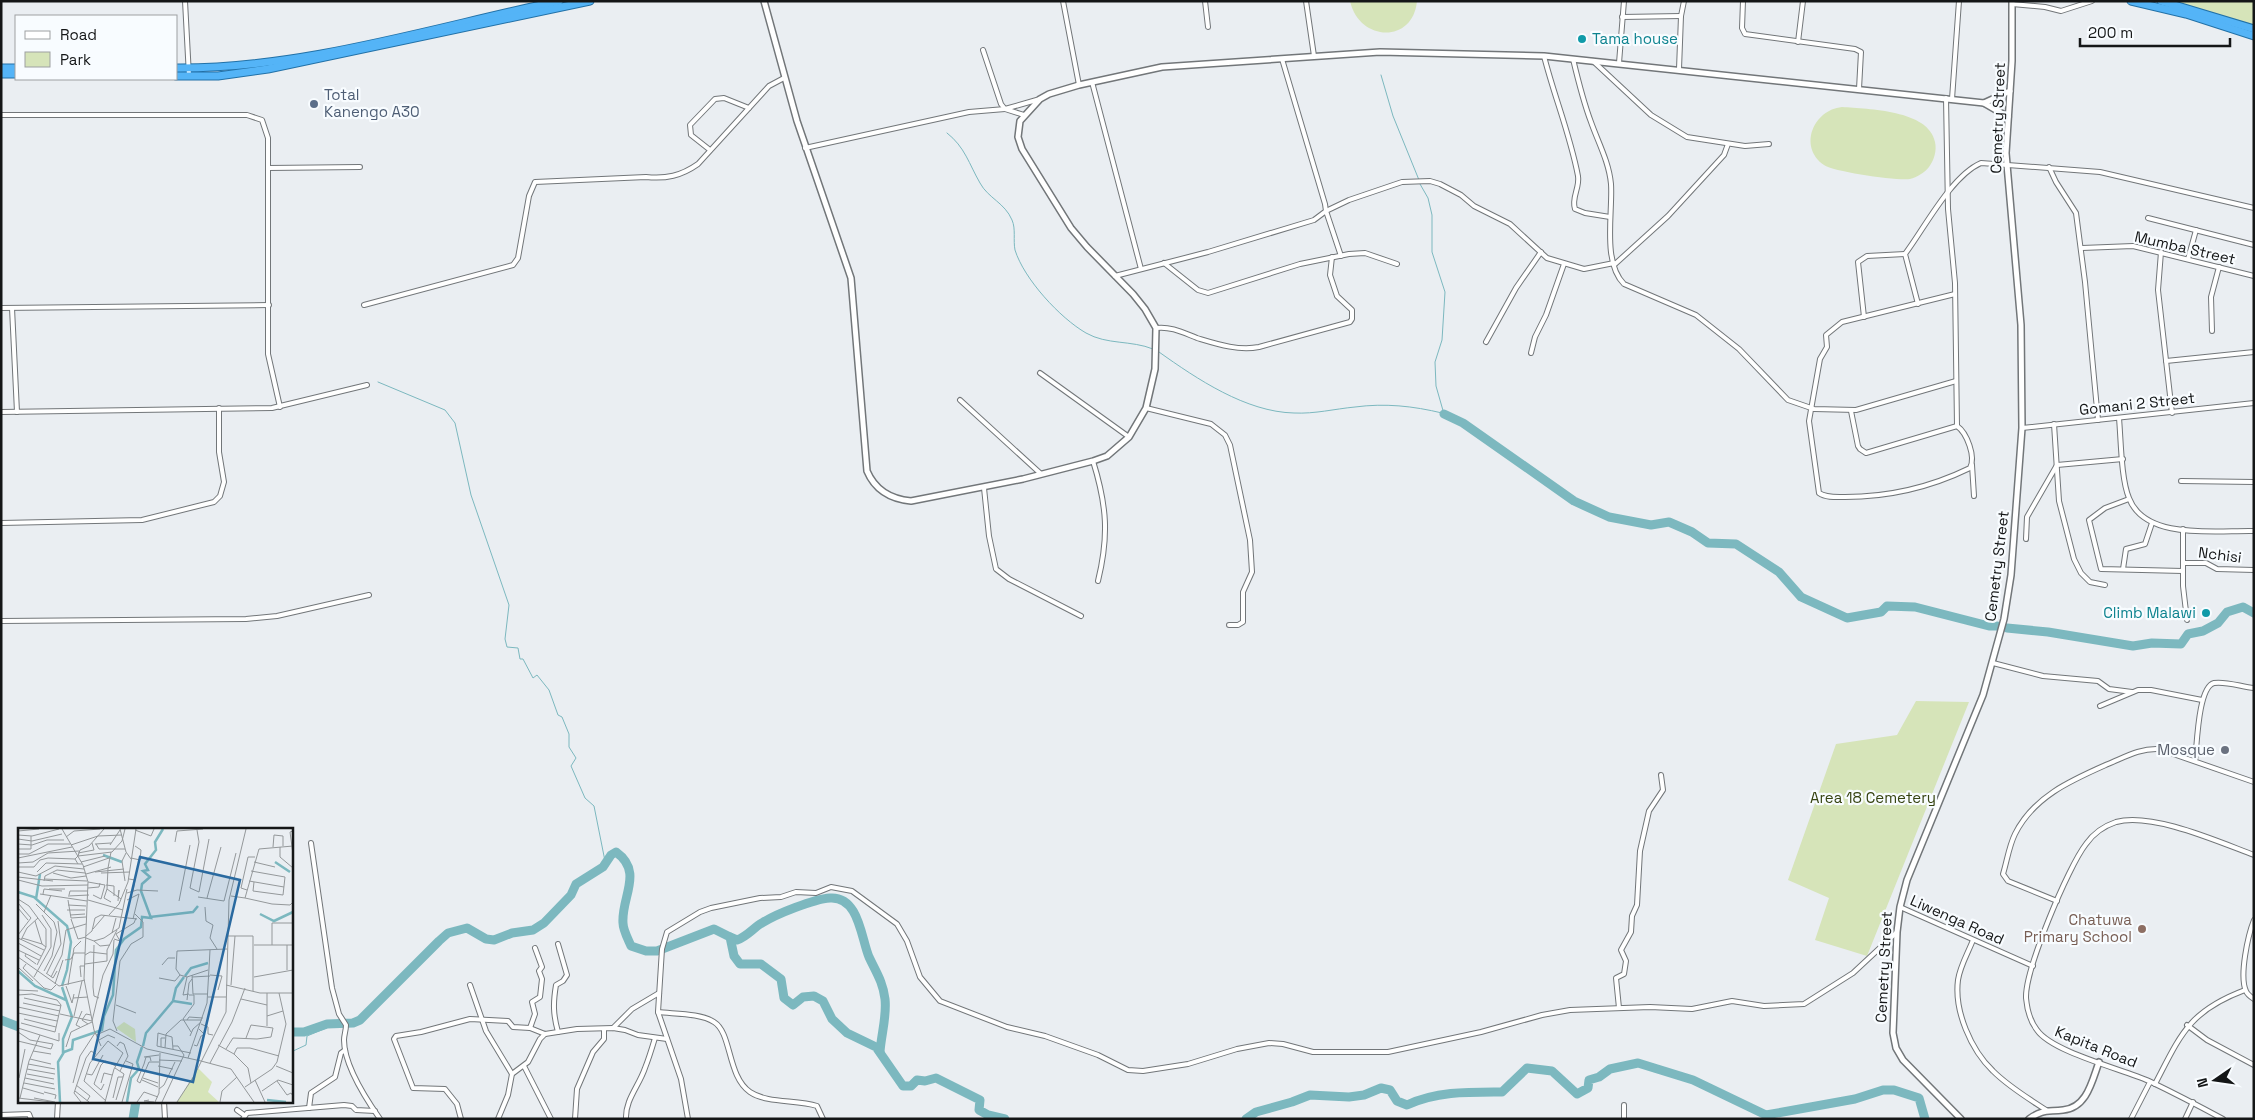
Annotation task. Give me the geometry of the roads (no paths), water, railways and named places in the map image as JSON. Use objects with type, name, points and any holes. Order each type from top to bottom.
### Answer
[{"type":"highway","points":[[178,75],[189,72],[302,56],[559,1]]},
{"type":"highway","points":[[178,69],[218,76],[285,66],[590,1]]},
{"type":"highway","points":[[2131,1],[2186,14],[2254,36]]},
{"type":"highway","points":[[2162,1],[2254,29]]},
{"type":"highway","points":[[1,68],[15,68]]},
{"type":"highway","points":[[1,74],[15,74]]},
{"type":"street","points":[[185,1],[189,72]]},
{"type":"street","points":[[764,1],[805,148],[851,278],[857,334],[865,461],[870,480],[889,496],[911,501],[984,488],[1093,461],[1106,456],[1129,436],[1146,408],[1155,369],[1156,328],[1146,309],[1075,233],[1027,160],[1018,137],[1019,127],[1024,115],[1040,99]]},
{"type":"street","points":[[1063,1],[1079,85]]},
{"type":"street","points":[[1205,1],[1208,27]]},
{"type":"street","points":[[1306,1],[1314,56]]},
{"type":"street","points":[[1619,63],[1624,1]]},
{"type":"street","points":[[1678,69],[1680,16],[1684,1]]},
{"type":"street","points":[[1743,1],[1742,28],[1746,34],[1854,49],[1862,52],[1859,89]]},
{"type":"street","points":[[1798,42],[1803,1]]},
{"type":"street","points":[[1959,1],[1949,99],[1949,193],[1955,294],[1957,426],[1965,435],[1972,458],[1974,496]]},
{"type":"street","points":[[2012,3],[2061,11],[2092,1]]},
{"type":"street","name":"Cemetry Street","points":[[1961,1119],[1903,1060],[1896,1048],[1893,1033],[1897,932],[1900,907],[1907,880],[1972,726],[1993,663],[2004,620],[2011,575],[2022,428],[2021,325],[2007,166],[2012,3]]},
{"type":"street","points":[[1622,17],[1680,16]]},
{"type":"street","points":[[983,50],[998,98],[1005,109],[1024,115]]},
{"type":"street","points":[[805,148],[969,112],[1005,109],[1079,85],[1162,67],[1380,52],[1544,56],[1592,60],[1984,103],[2008,117]]},
{"type":"street","points":[[1544,56],[1574,154],[1579,180],[1579,189],[1574,199],[1575,209],[1585,213],[1610,217]]},
{"type":"street","points":[[1282,59],[1341,256]]},
{"type":"street","points":[[1573,59],[1580,90],[1610,179],[1610,217],[1614,264],[1618,278],[1624,284],[1696,314],[1739,349],[1788,400],[1817,410],[1851,411],[1956,381]]},
{"type":"street","points":[[1592,60],[1651,115],[1687,137],[1728,144],[1760,146],[1770,144]]},
{"type":"street","points":[[364,305],[513,265],[518,258],[529,196],[535,182],[670,177],[689,170],[769,86],[784,78]]},
{"type":"street","points":[[1092,82],[1141,269]]},
{"type":"street","points":[[1984,103],[2010,91]]},
{"type":"street","points":[[710,150],[691,135],[690,125],[715,99],[724,98],[749,108]]},
{"type":"street","points":[[1,115],[254,116],[262,120],[267,130],[268,168],[268,354],[280,407]]},
{"type":"street","points":[[1115,276],[1314,220],[1326,211],[1358,196],[1402,182],[1419,180],[1436,182],[1461,196],[1474,206],[1510,224],[1547,258],[1584,269],[1614,264],[1674,209],[1724,155],[1728,144]]},
{"type":"street","points":[[1864,317],[1858,262],[1867,256],[1905,254],[1915,242],[1932,212],[1977,165],[1988,163],[2007,166],[2049,167],[2119,176],[2254,208]]},
{"type":"street","points":[[268,168],[360,167]]},
{"type":"street","points":[[2049,167],[2056,182],[2076,213],[2082,248],[2098,420]]},
{"type":"street","points":[[2148,218],[2254,245]]},
{"type":"street","points":[[2188,259],[2196,230]]},
{"type":"street","name":"Mumba Street","points":[[2082,248],[2127,246],[2161,252],[2254,276]]},
{"type":"street","points":[[1486,342],[1516,288],[1541,252]]},
{"type":"street","points":[[2161,252],[2158,290],[2172,413]]},
{"type":"street","points":[[1164,263],[1198,290],[1208,293],[1300,264],[1332,257],[1365,253],[1397,264]]},
{"type":"street","points":[[1905,254],[1918,304]]},
{"type":"street","points":[[1156,328],[1168,328],[1217,344],[1244,349],[1258,347],[1350,322],[1352,319],[1350,305],[1337,296],[1332,278],[1330,268],[1332,257]]},
{"type":"street","points":[[1531,353],[1534,337],[1544,322],[1564,264]]},
{"type":"street","points":[[2212,331],[2211,297],[2219,267]]},
{"type":"street","points":[[1955,294],[1836,324],[1826,335],[1827,347],[1820,359],[1810,407],[1809,432],[1818,490],[1822,496],[1882,496],[1906,492],[1943,480],[1972,465]]},
{"type":"street","points":[[1,308],[269,305]]},
{"type":"street","points":[[12,308],[17,412]]},
{"type":"street","points":[[2166,361],[2254,352]]},
{"type":"street","points":[[1040,373],[1129,436]]},
{"type":"street","points":[[1,412],[280,407],[367,385]]},
{"type":"street","points":[[960,400],[1041,474]]},
{"type":"street","name":"Gomani 2 Street","points":[[2022,428],[2254,403]]},
{"type":"street","points":[[1,523],[142,520],[214,502],[220,496],[224,482],[220,452],[219,408]]},
{"type":"street","points":[[1146,408],[1211,424],[1220,429],[1227,439],[1241,496],[1252,559],[1250,578],[1242,598],[1244,622],[1238,625],[1229,624]]},
{"type":"street","points":[[1851,411],[1858,446],[1866,453],[1957,426]]},
{"type":"street","points":[[2119,418],[2129,499],[2140,515],[2162,527],[2254,531]]},
{"type":"street","points":[[2054,424],[2059,501],[2076,564],[2090,582],[2105,584]]},
{"type":"street","points":[[2057,465],[2123,459]]},
{"type":"street","points":[[1093,461],[1102,489],[1106,521],[1105,546],[1098,581]]},
{"type":"street","points":[[2026,540],[2027,518],[2057,465]]},
{"type":"street","points":[[2181,481],[2254,482]]},
{"type":"street","points":[[984,488],[989,536],[996,569],[1009,579],[1081,616]]},
{"type":"street","points":[[2129,499],[2105,508],[2089,520],[2101,569],[2183,571]]},
{"type":"street","points":[[2123,569],[2126,549],[2145,544],[2152,523]]},
{"type":"street","points":[[2183,529],[2183,571],[2187,620]]},
{"type":"street","name":"Nchisi","points":[[2183,563],[2206,563],[2217,569],[2254,570]]},
{"type":"street","points":[[1,621],[253,619],[277,616],[369,595]]},
{"type":"street","points":[[1993,663],[2042,676],[2098,681],[2109,689],[2132,692],[2151,690],[2202,700]]},
{"type":"street","points":[[2196,761],[2202,700],[2207,689],[2213,684],[2254,688]]},
{"type":"street","points":[[2100,706],[2132,692]]},
{"type":"street","points":[[2057,901],[2008,881],[2003,874],[2016,833],[2038,804],[2067,782],[2143,750],[2159,749],[2254,782]]},
{"type":"street","points":[[1619,1008],[1616,978],[1624,974],[1626,961],[1622,950],[1631,932],[1632,916],[1637,906],[1640,851],[1649,811],[1663,790],[1661,775]]},
{"type":"street","name":"Kapita Road","points":[[2223,1119],[2193,1102],[2150,1082],[2052,1043],[2037,1030],[2029,1014],[2026,997],[2033,966],[2057,901],[2086,843],[2101,830],[2121,821],[2148,821],[2254,855]]},
{"type":"street","points":[[311,843],[332,988],[339,1014],[346,1025],[344,1037],[345,1050],[351,1070],[380,1119]]},
{"type":"street","points":[[688,1119],[681,1079],[658,1012],[664,938],[667,932],[711,908],[760,898],[781,897],[796,892],[816,893],[836,888],[852,890],[897,924],[907,941],[920,977],[940,1001],[1007,1027],[1045,1036],[1098,1055],[1128,1070],[1152,1070],[1173,1067],[1269,1043],[1283,1044],[1313,1052],[1388,1052],[1570,1010],[1650,1007],[1692,1010],[1732,1001],[1764,1006],[1804,1004],[1854,973],[1897,932]]},
{"type":"street","name":"Liwenga Road","points":[[1900,907],[2033,966]]},
{"type":"street","points":[[2254,920],[2248,938],[2245,990],[2254,999]]},
{"type":"street","points":[[1973,940],[1958,980],[1959,1002],[1963,1020],[1977,1049],[1992,1070],[2010,1086],[2046,1110]]},
{"type":"street","points":[[558,944],[567,975],[563,981],[558,983],[553,1002],[552,1012],[558,1032]]},
{"type":"street","points":[[530,1028],[536,1014],[532,1002],[540,997],[542,979],[539,971],[542,966],[535,948]]},
{"type":"street","points":[[470,985],[486,1031],[512,1074],[508,1095],[498,1119]]},
{"type":"street","points":[[2154,1084],[2187,1025],[2213,1003],[2245,990]]},
{"type":"street","points":[[613,1028],[632,1009],[659,993]]},
{"type":"street","points":[[658,1012],[704,1018],[715,1022],[722,1030],[736,1075],[746,1088],[752,1093],[765,1097],[817,1106],[823,1119]]},
{"type":"street","points":[[461,1119],[457,1104],[445,1089],[412,1088],[394,1038],[470,1019],[483,1019],[503,1020],[516,1027],[530,1028],[545,1034],[577,1029],[613,1028],[667,1039]]},
{"type":"street","points":[[2187,1025],[2207,1040],[2254,1065]]},
{"type":"street","points":[[574,1119],[577,1089],[592,1052],[604,1038],[604,1028]]},
{"type":"street","points":[[512,1074],[524,1066],[545,1034]]},
{"type":"street","points":[[626,1119],[626,1103],[632,1097],[645,1070],[655,1038]]},
{"type":"street","points":[[309,1108],[311,1093],[335,1076],[341,1053],[345,1050]]},
{"type":"street","points":[[2029,1119],[2046,1110],[2068,1109],[2081,1102],[2099,1062]]},
{"type":"street","points":[[524,1066],[550,1119]]},
{"type":"street","points":[[2130,1119],[2150,1082]]},
{"type":"street","points":[[57,1119],[58,1102]]},
{"type":"street","points":[[164,1102],[165,1119]]},
{"type":"street","points":[[2185,1119],[2193,1102]]},
{"type":"street","points":[[237,1110],[243,1117],[344,1105],[352,1106],[356,1110],[375,1112]]},
{"type":"street","points":[[1624,1105],[1624,1119]]},
{"type":"street","points":[[1,1115],[29,1114],[36,1119]]},
{"type":"waterway","points":[[1381,75],[1393,116],[1419,180]]},
{"type":"waterway","points":[[947,133],[962,150],[983,188],[1009,214],[1013,223],[1015,250],[1020,261],[1026,273],[1054,308],[1076,326],[1094,337],[1136,344],[1153,349]]},
{"type":"waterway","points":[[1420,184],[1428,198],[1432,215],[1432,252],[1445,292],[1442,340],[1435,362],[1436,386],[1444,414]]},
{"type":"waterway","points":[[1159,352],[1189,373],[1223,392],[1258,407],[1276,411],[1309,413],[1388,405],[1442,413]]},
{"type":"waterway","points":[[378,382],[445,410],[455,423],[471,495],[509,605],[505,639],[507,647],[518,648],[520,659],[523,659],[533,678],[537,675],[549,690],[558,715],[562,717],[569,734],[569,747],[576,758],[571,766],[585,798],[594,806],[605,861]]},
{"type":"waterway","points":[[1444,414],[1463,423],[1574,501],[1609,517],[1651,525],[1669,522],[1692,532],[1708,543],[1736,544],[1779,572],[1801,597],[1847,618],[1881,612],[1887,606],[1915,607],[1989,626],[1997,626]]},
{"type":"waterway","points":[[2007,628],[2048,632],[2133,646],[2152,643],[2181,644],[2188,634],[2203,631],[2218,623],[2227,612],[2243,607],[2254,613]]},
{"type":"waterway","points":[[292,1032],[304,1032],[327,1024],[353,1023],[360,1020],[448,933],[467,928],[486,939],[494,940],[512,933],[533,930],[544,923],[571,895],[576,884],[603,867],[611,855],[616,852],[629,868],[630,876],[623,923],[631,946],[646,951],[657,951],[714,929],[730,937],[734,956],[740,964],[761,964],[781,979],[784,998],[793,1005],[803,997],[814,996],[823,1001],[832,1019],[847,1033],[876,1047],[903,1086],[911,1086],[917,1080],[925,1081],[936,1078],[980,1100],[979,1110],[988,1115],[1005,1119]]},
{"type":"waterway","points":[[730,937],[737,940],[768,919],[815,901],[830,898],[840,899],[847,904],[857,920],[869,957],[883,987],[885,1012],[880,1052]]},
{"type":"waterway","points":[[1,1020],[18,1027]]},
{"type":"waterway","points":[[292,1052],[306,1045],[307,1036],[336,1024]]},
{"type":"waterway","points":[[1246,1119],[1256,1112],[1310,1095],[1349,1097],[1364,1095],[1381,1088],[1390,1090],[1397,1101],[1407,1105],[1418,1100],[1442,1095],[1466,1092],[1502,1092],[1527,1068],[1552,1071],[1577,1094],[1588,1088],[1589,1080],[1599,1077],[1610,1069],[1638,1063],[1693,1080],[1766,1115],[1855,1099],[1883,1090],[1894,1090],[1919,1098],[1925,1119]]},
{"type":"waterway","points":[[133,1119],[136,1102]]},
{"type":"place","name":"Tama house","points":[[1582,39]]},
{"type":"place","name":"Total Kanengo A30","points":[[314,104]]},
{"type":"place","name":"Climb Malawi","points":[[2206,613]]},
{"type":"place","name":"Mosque","points":[[2225,750]]},
{"type":"place","name":"Chatuwa Primary School","points":[[2142,929]]},
{"type":"park label","name":"Area 18 Cemetery","points":[[1873,798]]}]
